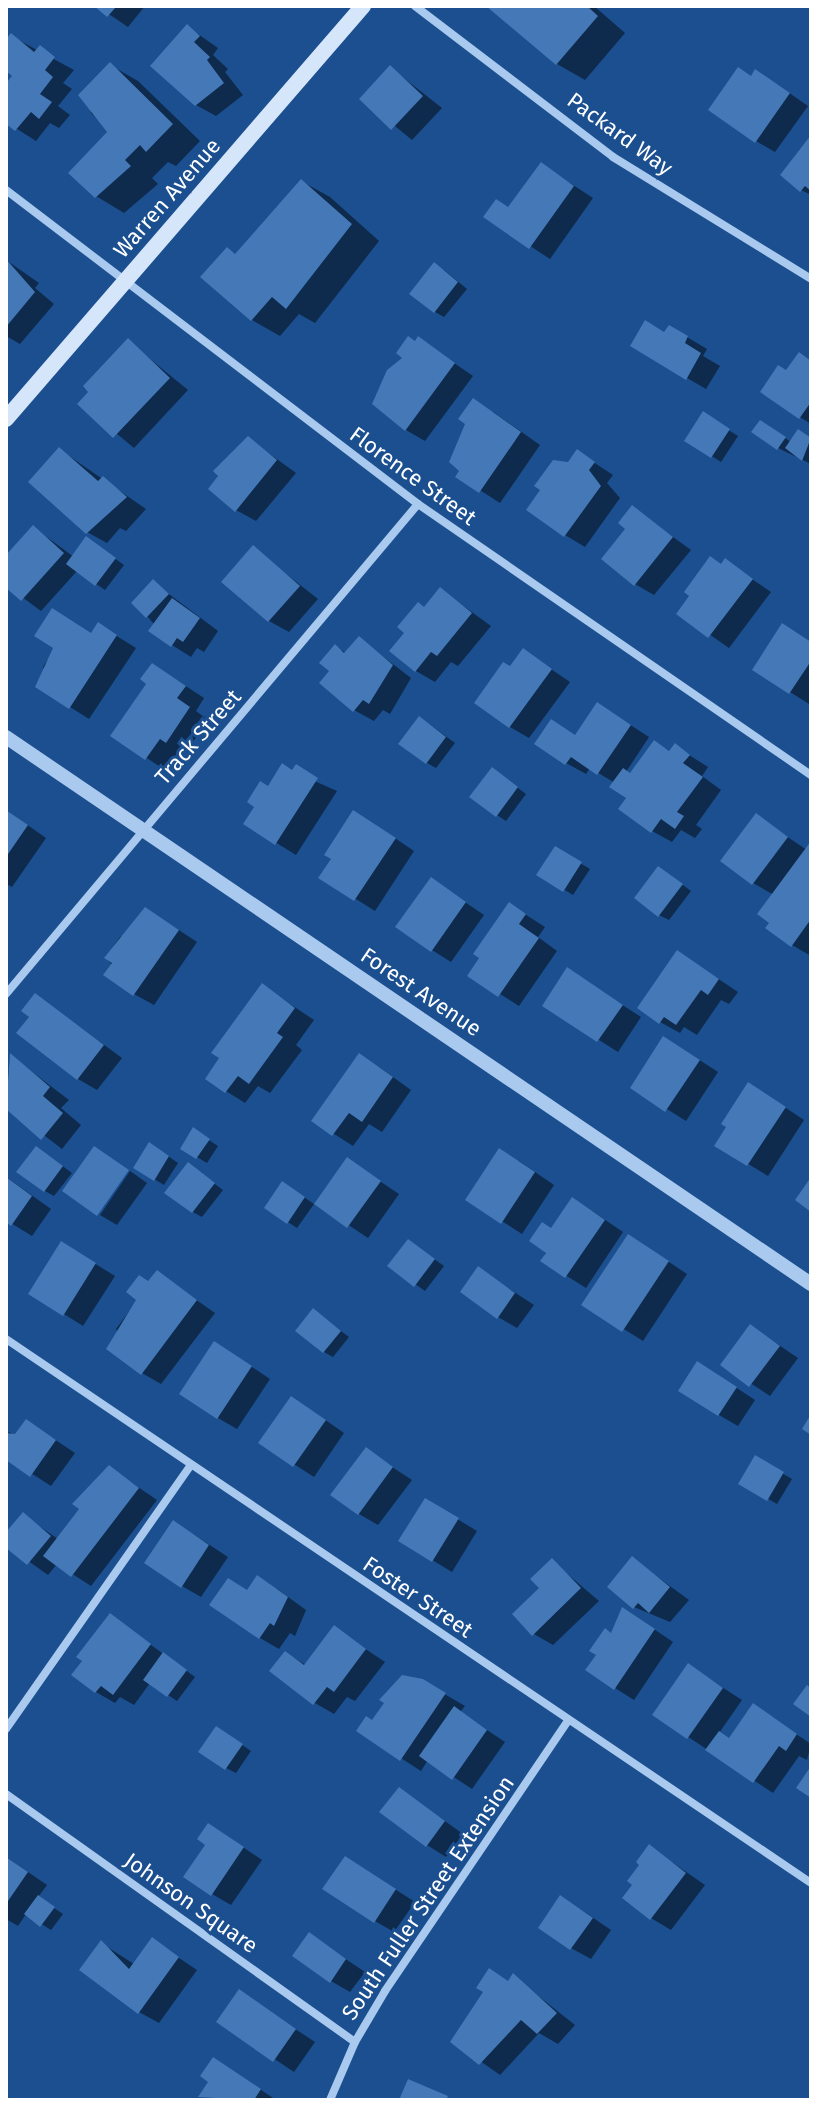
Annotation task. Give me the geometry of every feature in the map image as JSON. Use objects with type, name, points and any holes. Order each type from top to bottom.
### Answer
[{"type":"main road","name":"Warren Avenue","points":[[6,419],[363,6]]},
{"type":"street","name":"Packard Way","points":[[415,6],[613,157],[811,279]]},
{"type":"street","name":"Florence Street","points":[[6,190],[123,283],[418,504],[811,775]]},
{"type":"street","name":"Track Street","points":[[6,994],[418,504]]},
{"type":"street","name":"Forest Avenue","points":[[6,737],[811,1284]]},
{"type":"street","name":"Foster Street","points":[[6,1339],[811,1883]]},
{"type":"street","points":[[6,1729],[191,1465]]},
{"type":"street","name":"South Fuller Street Extension","points":[[330,2100],[355,2042],[568,1721]]},
{"type":"street","name":"Johnson Square","points":[[6,1794],[355,2042]]},
{"type":"building","points":[[94,6],[117,6],[107,17]]},
{"type":"building","points":[[486,6],[587,6],[598,16],[556,65]]},
{"type":"building","points":[[187,24],[200,36],[194,42],[210,57],[207,60],[224,83],[195,106],[150,66]]},
{"type":"building","points":[[11,33],[34,52],[40,45],[55,57],[45,70],[53,77],[40,94],[52,102],[39,119],[31,112],[15,131],[6,124],[6,83],[12,76],[6,71],[6,39]]},
{"type":"building","points":[[110,62],[173,124],[146,152],[140,145],[125,160],[131,166],[95,198],[68,173],[107,132],[78,95]]},
{"type":"building","points":[[390,65],[423,96],[391,130],[359,99]]},
{"type":"building","points":[[738,67],[751,76],[755,69],[790,93],[755,143],[708,110]]},
{"type":"building","points":[[811,135],[811,191],[805,186],[800,192],[780,175]]},
{"type":"building","points":[[541,162],[574,186],[529,249],[483,217],[496,199],[508,207]]},
{"type":"building","points":[[301,179],[352,224],[286,309],[272,297],[251,321],[200,277],[227,247],[235,254]]},
{"type":"building","points":[[6,259],[35,292],[6,327]]},
{"type":"building","points":[[434,262],[458,282],[434,313],[409,294]]},
{"type":"building","points":[[645,320],[664,332],[669,325],[688,336],[685,343],[701,353],[686,380],[630,346]]},
{"type":"building","points":[[408,336],[415,341],[418,336],[455,363],[405,431],[372,404],[387,370],[402,358],[396,353]]},
{"type":"building","points":[[128,338],[170,378],[113,438],[77,404],[88,392],[83,386]]},
{"type":"building","points":[[799,352],[811,361],[811,402],[799,419],[760,392],[778,365],[786,370]]},
{"type":"building","points":[[473,398],[521,432],[479,493],[455,477],[459,471],[449,462],[465,424],[458,419]]},
{"type":"building","points":[[703,411],[730,429],[711,458],[684,441]]},
{"type":"building","points":[[760,420],[786,437],[777,450],[751,432]]},
{"type":"building","points":[[798,429],[811,438],[802,461],[785,448]]},
{"type":"building","points":[[248,436],[277,460],[235,512],[208,489],[218,476],[213,471]]},
{"type":"building","points":[[59,447],[98,481],[103,476],[127,497],[86,534],[28,482]]},
{"type":"building","points":[[577,449],[595,462],[589,470],[601,486],[564,537],[526,510],[540,490],[534,486],[553,460],[568,462]]},
{"type":"building","points":[[632,505],[673,537],[634,586],[601,559],[625,529],[618,523]]},
{"type":"building","points":[[33,525],[64,553],[21,601],[6,588],[6,555]]},
{"type":"building","points":[[86,536],[116,558],[95,586],[66,564]]},
{"type":"building","points":[[253,545],[300,586],[268,622],[221,582]]},
{"type":"building","points":[[710,556],[721,564],[725,558],[753,579],[708,638],[676,614],[689,596],[684,592]]},
{"type":"building","points":[[153,579],[169,594],[146,618],[131,603]]},
{"type":"building","points":[[440,587],[472,613],[437,656],[431,652],[415,672],[389,651],[404,633],[397,627],[418,602],[424,607]]},
{"type":"building","points":[[172,598],[200,618],[183,642],[177,638],[171,647],[148,631]]},
{"type":"building","points":[[52,608],[91,633],[98,622],[117,635],[69,709],[35,687],[53,648],[34,636]]},
{"type":"building","points":[[782,623],[811,642],[811,661],[789,694],[752,670]]},
{"type":"building","points":[[359,636],[393,665],[369,704],[363,700],[353,712],[319,683],[329,671],[319,663],[335,644],[344,653]]},
{"type":"building","points":[[523,648],[552,669],[509,728],[474,703],[503,662],[510,666]]},
{"type":"building","points":[[152,663],[186,686],[177,698],[190,707],[166,743],[160,739],[145,760],[110,736],[146,684],[140,679]]},
{"type":"building","points":[[597,702],[631,725],[597,775],[571,757],[565,765],[534,744],[551,719],[575,735]]},
{"type":"building","points":[[419,716],[446,737],[426,764],[398,744]]},
{"type":"building","points":[[654,740],[669,751],[675,743],[690,755],[683,763],[703,777],[677,812],[684,816],[675,829],[661,819],[651,833],[618,809],[626,798],[609,787],[623,768],[630,773]]},
{"type":"building","points":[[282,763],[292,770],[296,764],[318,778],[275,845],[243,824],[254,807],[247,802],[260,781],[268,786]]},
{"type":"building","points":[[492,767],[518,787],[496,817],[469,797]]},
{"type":"building","points":[[6,810],[28,825],[6,857]]},
{"type":"building","points":[[353,810],[396,838],[354,901],[318,878],[331,859],[324,855]]},
{"type":"building","points":[[756,813],[788,837],[752,885],[720,861]]},
{"type":"building","points":[[811,841],[811,919],[791,947],[765,928],[769,923],[757,914]]},
{"type":"building","points":[[555,846],[582,862],[563,892],[536,875]]},
{"type":"building","points":[[658,866],[683,884],[658,917],[634,898]]},
{"type":"building","points":[[431,877],[466,902],[431,952],[395,927]]},
{"type":"building","points":[[509,902],[526,914],[519,924],[539,938],[498,997],[467,976],[479,958],[473,954]]},
{"type":"building","points":[[145,907],[179,930],[133,996],[103,975],[112,963],[104,958]]},
{"type":"building","points":[[677,950],[719,979],[708,995],[701,990],[676,1025],[664,1017],[659,1024],[637,1008]]},
{"type":"building","points":[[567,967],[623,1005],[597,1042],[542,1006]]},
{"type":"building","points":[[262,983],[295,1008],[277,1033],[283,1037],[249,1084],[238,1076],[225,1093],[205,1079],[219,1058],[211,1053]]},
{"type":"building","points":[[35,993],[104,1045],[77,1080],[16,1033],[29,1017],[21,1011]]},
{"type":"building","points":[[663,1036],[700,1060],[665,1112],[630,1088]]},
{"type":"building","points":[[10,1053],[50,1087],[43,1096],[63,1113],[41,1140],[6,1109]]},
{"type":"building","points":[[359,1053],[393,1077],[362,1122],[349,1113],[332,1136],[311,1121]]},
{"type":"building","points":[[748,1082],[786,1107],[747,1166],[714,1146],[726,1127],[721,1124]]},
{"type":"building","points":[[193,1127],[210,1139],[196,1159],[180,1149]]},
{"type":"building","points":[[149,1142],[169,1156],[154,1181],[133,1168]]},
{"type":"building","points":[[36,1146],[63,1166],[44,1192],[16,1172]]},
{"type":"building","points":[[94,1146],[129,1170],[97,1216],[62,1191]]},
{"type":"building","points":[[499,1148],[535,1172],[501,1224],[465,1200]]},
{"type":"building","points":[[347,1157],[381,1181],[347,1228],[314,1204]]},
{"type":"building","points":[[188,1162],[215,1183],[192,1213],[164,1193]]},
{"type":"building","points":[[6,1177],[32,1196],[11,1226],[6,1222]]},
{"type":"building","points":[[811,1177],[811,1212],[795,1200]]},
{"type":"building","points":[[282,1181],[305,1197],[287,1224],[264,1208]]},
{"type":"building","points":[[572,1197],[605,1220],[565,1278],[540,1261],[546,1253],[529,1241],[542,1222],[551,1228]]},
{"type":"building","points":[[628,1234],[669,1261],[622,1332],[581,1305]]},
{"type":"building","points":[[408,1239],[435,1259],[414,1287],[387,1266]]},
{"type":"building","points":[[61,1241],[96,1263],[63,1316],[28,1294]]},
{"type":"building","points":[[478,1266],[515,1293],[497,1319],[460,1292]]},
{"type":"building","points":[[157,1270],[197,1300],[141,1375],[106,1349],[136,1300],[126,1292],[139,1275],[148,1281]]},
{"type":"building","points":[[313,1308],[341,1331],[323,1353],[295,1331]]},
{"type":"building","points":[[750,1324],[780,1346],[749,1387],[720,1365]]},
{"type":"building","points":[[214,1341],[252,1366],[217,1419],[179,1394]]},
{"type":"building","points":[[697,1361],[737,1387],[718,1416],[678,1391]]},
{"type":"building","points":[[291,1396],[326,1420],[293,1467],[258,1443]]},
{"type":"building","points":[[811,1414],[811,1435],[802,1429]]},
{"type":"building","points":[[26,1419],[56,1440],[30,1477],[6,1460],[6,1433],[15,1434]]},
{"type":"building","points":[[366,1447],[393,1467],[358,1515],[330,1495]]},
{"type":"building","points":[[755,1455],[784,1472],[767,1501],[738,1484]]},
{"type":"building","points":[[109,1465],[139,1488],[71,1577],[43,1556],[79,1509],[72,1504]]},
{"type":"building","points":[[425,1498],[459,1518],[432,1562],[398,1541]]},
{"type":"building","points":[[23,1512],[51,1536],[27,1565],[6,1548],[6,1532]]},
{"type":"building","points":[[173,1520],[209,1545],[181,1588],[144,1563]]},
{"type":"building","points":[[632,1556],[670,1587],[649,1613],[638,1603],[633,1609],[607,1587]]},
{"type":"building","points":[[552,1558],[581,1588],[532,1636],[512,1614],[539,1588],[530,1579]]},
{"type":"building","points":[[257,1575],[288,1597],[274,1626],[270,1623],[259,1639],[209,1605],[228,1578],[247,1590]]},
{"type":"building","points":[[622,1607],[655,1629],[614,1690],[585,1670],[596,1655],[589,1651],[605,1628],[611,1633]]},
{"type":"building","points":[[110,1613],[151,1644],[113,1695],[101,1686],[95,1693],[71,1675],[82,1661],[76,1657]]},
{"type":"building","points":[[334,1625],[366,1649],[334,1692],[327,1687],[313,1705],[269,1671],[285,1651],[304,1665]]},
{"type":"building","points":[[163,1652],[187,1670],[167,1697],[143,1680]]},
{"type":"building","points":[[688,1663],[723,1688],[687,1739],[652,1715]]},
{"type":"building","points":[[402,1675],[423,1679],[446,1693],[400,1761],[356,1731],[366,1716],[372,1720],[384,1703],[379,1700]]},
{"type":"building","points":[[807,1685],[811,1688],[811,1717],[793,1704]]},
{"type":"building","points":[[753,1703],[797,1734],[786,1751],[779,1746],[753,1783],[705,1750],[719,1731],[729,1738]]},
{"type":"building","points":[[454,1706],[487,1730],[452,1780],[419,1756]]},
{"type":"building","points":[[216,1726],[243,1744],[225,1770],[198,1752]]},
{"type":"building","points":[[811,1766],[811,1798],[796,1788]]},
{"type":"building","points":[[399,1787],[445,1821],[426,1847],[379,1812]]},
{"type":"building","points":[[208,1823],[244,1847],[211,1896],[183,1877],[205,1845],[197,1839]]},
{"type":"building","points":[[649,1844],[686,1873],[650,1920],[622,1898],[632,1885],[627,1881],[639,1865],[636,1862]]},
{"type":"building","points":[[345,1856],[396,1889],[374,1923],[322,1889]]},
{"type":"building","points":[[6,1857],[28,1872],[6,1904]]},
{"type":"building","points":[[38,1895],[55,1907],[40,1927],[24,1914]]},
{"type":"building","points":[[560,1895],[593,1918],[570,1950],[538,1928]]},
{"type":"building","points":[[309,1932],[346,1959],[330,1983],[292,1956]]},
{"type":"building","points":[[152,1937],[179,1957],[138,2014],[79,1970],[101,1940],[129,1969]]},
{"type":"building","points":[[489,1968],[508,1981],[513,1973],[557,2013],[537,2034],[521,2020],[479,2065],[450,2042],[483,1992],[476,1988]]},
{"type":"building","points":[[239,1989],[296,2029],[273,2062],[216,2022]]},
{"type":"building","points":[[213,2057],[261,2089],[254,2100],[198,2097],[208,2082],[200,2076]]},
{"type":"building","points":[[408,2079],[448,2096],[446,2100],[399,2100]]}]
